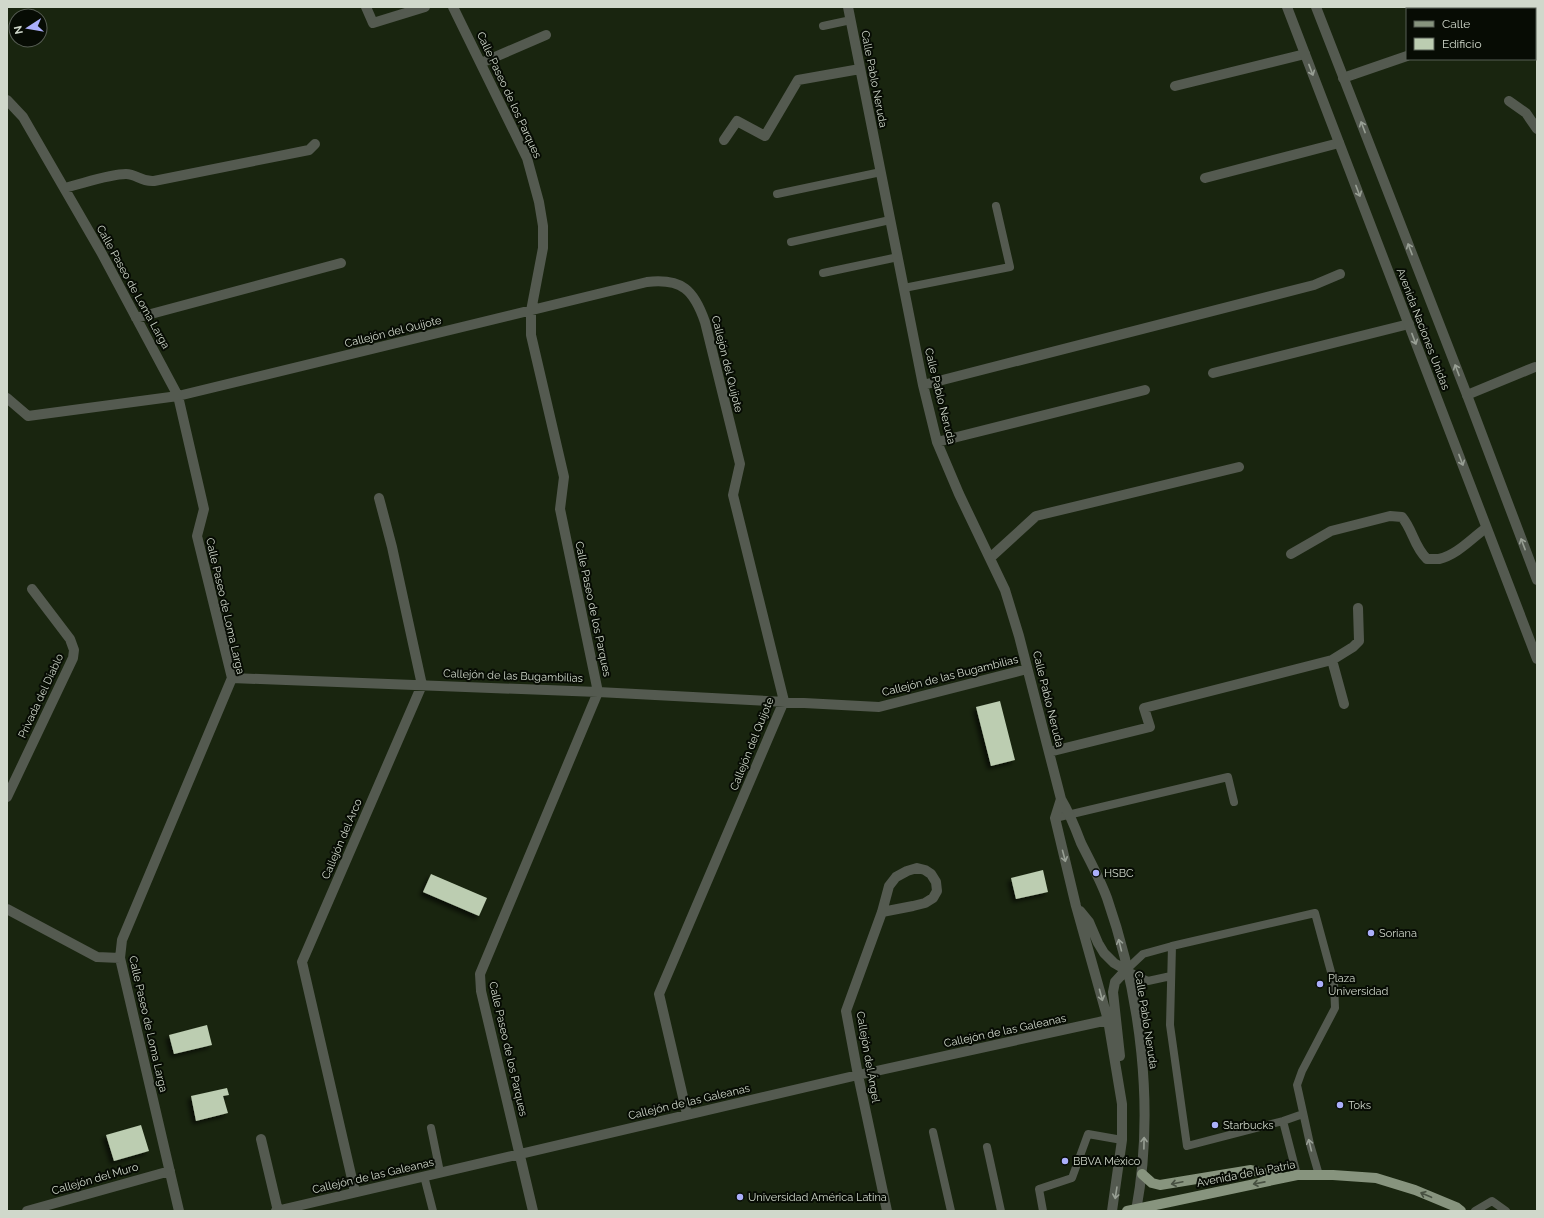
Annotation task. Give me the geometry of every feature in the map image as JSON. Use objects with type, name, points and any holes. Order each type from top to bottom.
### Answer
[{"type":"main road","points":[[1142,1174],[1160,1186],[1251,1170],[1284,1178]]},
{"type":"main road","name":"Avenida de la Patria","points":[[1133,1210],[1297,1175],[1318,1175],[1376,1178],[1415,1190],[1456,1207],[1462,1211]]},
{"type":"street","points":[[366,7],[373,23],[425,7]]},
{"type":"street","name":"Calle Paseo de los Parques","points":[[453,7],[527,158],[539,202],[543,226],[543,248],[530,311],[532,335],[564,477],[560,509],[598,692],[480,974],[481,991],[532,1211]]},
{"type":"street","name":"Calle Pablo Neruda","points":[[848,7],[923,385],[937,442],[959,494],[1005,590],[1019,636],[1061,799],[1071,815],[1081,842],[1106,897],[1116,927],[1134,1006],[1144,1084],[1145,1116],[1142,1174],[1133,1210]]},
{"type":"street","name":"Avenida Naciones Unidas","points":[[1287,7],[1537,658]]},
{"type":"street","name":"Avenida Naciones Unidas","points":[[1316,7],[1467,395],[1537,580]]},
{"type":"street","points":[[481,63],[546,35]]},
{"type":"street","points":[[1175,86],[1305,54]]},
{"type":"street","points":[[1344,78],[1406,56]]},
{"type":"street","points":[[724,140],[737,121],[765,136],[798,80],[860,69]]},
{"type":"street","name":"Calle Paseo de Loma Larga","points":[[7,100],[23,117],[101,252],[178,396],[204,509],[197,536],[232,678],[122,940],[120,958],[179,1211]]},
{"type":"street","points":[[1509,101],[1526,113],[1537,130]]},
{"type":"street","points":[[1205,178],[1339,143]]},
{"type":"street","points":[[64,188],[129,174],[145,182],[154,181],[309,150],[315,144]]},
{"type":"street","points":[[136,318],[341,263]]},
{"type":"street","points":[[923,385],[1314,286],[1340,274]]},
{"type":"street","name":"Callejón del Quijote","points":[[7,398],[28,416],[178,396],[647,282],[661,280],[675,283],[690,291],[699,304],[705,322],[740,464],[733,496],[784,701],[659,994],[687,1114]]},
{"type":"street","points":[[1213,373],[1409,324]]},
{"type":"street","points":[[1467,395],[1535,367]]},
{"type":"street","points":[[937,442],[1145,390]]},
{"type":"street","points":[[990,558],[1036,516],[1239,467]]},
{"type":"street","points":[[379,498],[392,547],[422,684]]},
{"type":"street","points":[[1291,554],[1331,531],[1390,516],[1402,517],[1408,525],[1420,553],[1427,559],[1450,555],[1459,550],[1486,528]]},
{"type":"street","name":"Privada del Diablo","points":[[7,797],[73,658],[74,650],[70,639],[32,589]]},
{"type":"street","points":[[1049,752],[1150,727],[1144,708],[1332,660],[1353,647],[1359,641],[1358,608]]},
{"type":"street","points":[[1332,660],[1344,704]]},
{"type":"street","name":"Callejón de las Bugambilias","points":[[232,678],[422,684],[784,701],[879,707],[1027,669]]},
{"type":"street","name":"Callejón del Arco","points":[[355,1192],[302,962],[422,684]]},
{"type":"street","points":[[1061,799],[1054,818],[1076,906],[1108,1020],[1122,1104],[1122,1140],[1112,1211]]},
{"type":"street","name":"Callejón del Ángel","points":[[882,912],[925,903],[933,898],[937,891],[936,882],[931,874],[925,870],[917,868],[896,877],[889,886],[882,912],[846,1011],[858,1075],[888,1211]]},
{"type":"street","points":[[1076,906],[1089,922],[1104,953],[1114,963],[1126,970],[1115,982],[1113,992],[1120,1052],[1119,1080]]},
{"type":"street","points":[[7,910],[97,956],[120,958]]},
{"type":"street","name":"Callejón de las Galeanas","points":[[277,1211],[687,1114],[1108,1020]]},
{"type":"street","points":[[261,1139],[277,1211]]},
{"type":"street","name":"Callejón del Muro","points":[[27,1211],[170,1170]]},
{"type":"lane","points":[[823,26],[850,20]]},
{"type":"lane","points":[[777,194],[881,172]]},
{"type":"lane","points":[[904,288],[1010,267],[996,206]]},
{"type":"lane","points":[[791,242],[890,220]]},
{"type":"lane","points":[[823,273],[898,257]]},
{"type":"lane","points":[[1054,818],[1228,777],[1234,802]]},
{"type":"lane","points":[[1171,976],[1148,981],[1126,970],[1143,954],[1315,913],[1334,982],[1335,1008],[1302,1071],[1297,1085],[1318,1175]]},
{"type":"lane","points":[[1172,946],[1170,1025],[1187,1146],[1283,1121],[1303,1114]]},
{"type":"lane","points":[[1283,1121],[1297,1175]]},
{"type":"lane","points":[[431,1128],[440,1172]]},
{"type":"lane","points":[[934,1132],[951,1211]]},
{"type":"lane","points":[[1043,1211],[1040,1189],[1072,1178],[1088,1134],[1122,1140]]},
{"type":"lane","points":[[987,1147],[1002,1211]]},
{"type":"lane","points":[[424,1176],[433,1211]]},
{"type":"lane","points":[[1475,1211],[1492,1201],[1506,1211]]},
{"type":"building","points":[[1000,701],[1015,760],[991,766],[976,707]]},
{"type":"building","points":[[1043,870],[1048,892],[1016,899],[1011,878]]},
{"type":"building","points":[[431,874],[487,898],[479,916],[423,892]]},
{"type":"building","points":[[207,1025],[212,1045],[174,1054],[169,1035]]},
{"type":"building","points":[[227,1088],[229,1095],[223,1096],[228,1113],[196,1121],[191,1096]]},
{"type":"building","points":[[141,1125],[149,1151],[114,1161],[106,1135]]},
{"type":"place","name":"HSBC","points":[[1096,873]]},
{"type":"place","name":"Soriana","points":[[1371,933]]},
{"type":"place","name":"Plaza Universidad","points":[[1320,984]]},
{"type":"place","name":"Toks","points":[[1340,1105]]},
{"type":"place","name":"Starbucks","points":[[1215,1125]]},
{"type":"place","name":"BBVA México","points":[[1065,1161]]},
{"type":"place","name":"Universidad América Latina","points":[[740,1197]]}]
